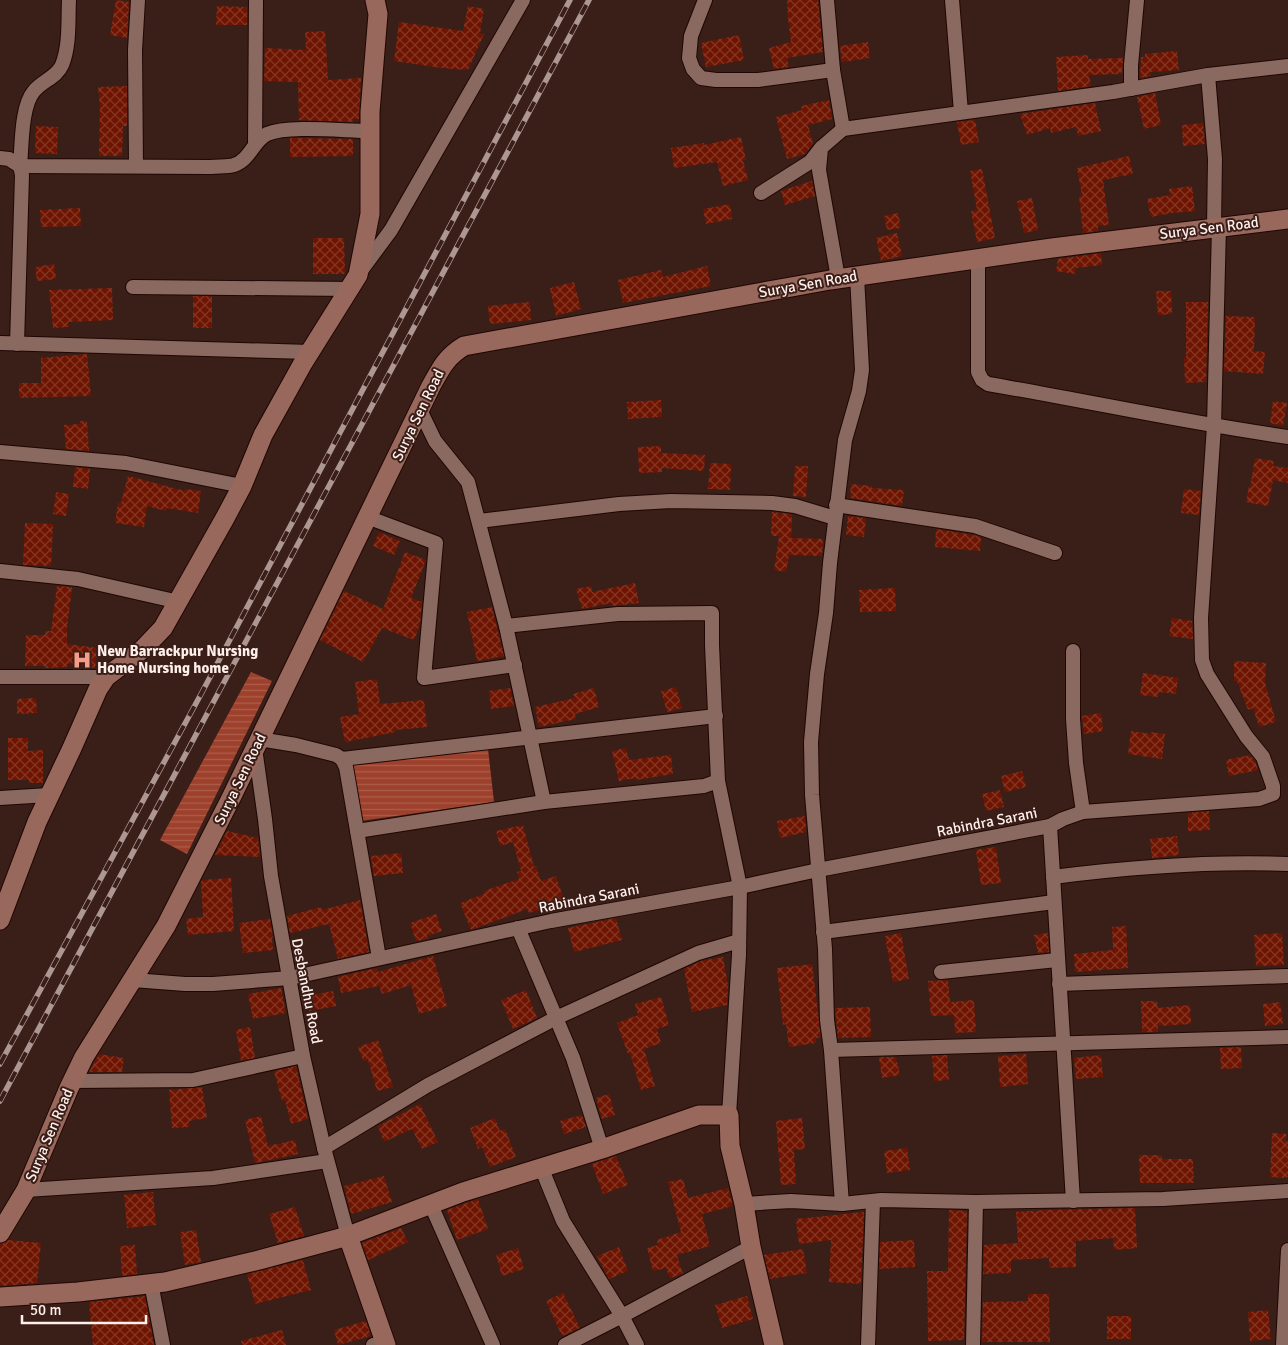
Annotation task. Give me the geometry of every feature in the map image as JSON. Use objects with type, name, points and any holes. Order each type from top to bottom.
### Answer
[{"type":"street","points":[[17,344],[22,195],[20,166],[25,109],[33,92],[55,75],[62,66],[66,49],[69,0]]},
{"type":"street","points":[[136,166],[135,50],[138,0]]},
{"type":"street","points":[[255,144],[256,0]]},
{"type":"street","points":[[354,282],[370,214],[370,112],[378,14],[376,0]]},
{"type":"street","points":[[0,920],[37,822],[98,689],[106,678],[143,649],[163,628],[242,486],[263,435],[310,352],[354,282],[391,230],[523,0]]},
{"type":"street","points":[[705,0],[691,36],[689,58],[693,69],[701,78],[758,80],[833,70]]},
{"type":"street","points":[[827,0],[833,70],[843,129]]},
{"type":"street","points":[[952,0],[961,112]]},
{"type":"street","points":[[1131,89],[1131,65],[1137,0]]},
{"type":"street","points":[[761,193],[810,162],[843,129],[1131,89],[1208,75],[1288,66]]},
{"type":"street","points":[[1208,75],[1215,159],[1214,426]]},
{"type":"street","points":[[0,158],[9,159],[20,166],[211,167],[235,165],[247,157],[255,144],[264,136],[280,130],[370,131]]},
{"type":"street","points":[[822,148],[819,170],[848,277],[862,370],[859,391],[845,440],[826,613],[817,674],[811,742],[812,795],[823,932],[827,1020],[831,1050],[842,1204]]},
{"type":"street","name":"Surya Sen Road","points":[[0,1233],[26,1190],[84,1057],[166,926],[442,365],[451,354],[464,346],[848,277],[978,258],[1288,219]]},
{"type":"street","points":[[978,258],[978,372],[982,380],[988,384],[1078,399],[1214,426],[1288,437]]},
{"type":"street","points":[[133,287],[354,282]]},
{"type":"street","points":[[0,343],[310,352]]},
{"type":"street","points":[[420,410],[436,441],[468,482],[506,626],[544,802]]},
{"type":"street","name":"Rabindra Sarani","points":[[133,980],[214,984],[290,978],[551,921],[740,887],[818,870],[1050,826],[1082,812],[1259,799],[1273,794],[1273,786],[1263,757],[1246,736],[1207,674],[1202,660],[1201,618],[1214,426]]},
{"type":"street","points":[[0,452],[126,463],[242,486]]},
{"type":"street","points":[[479,521],[619,504],[671,501],[772,503],[836,512],[975,526],[1055,553]]},
{"type":"street","points":[[367,517],[436,543],[424,678],[515,665]]},
{"type":"street","points":[[0,571],[78,579],[179,602]]},
{"type":"street","points":[[506,626],[618,614],[712,613],[718,781],[740,887],[739,941],[729,1115],[730,1146],[774,1345]]},
{"type":"street","points":[[1073,651],[1072,720],[1082,812]]},
{"type":"street","points":[[0,677],[106,678]]},
{"type":"street","points":[[342,759],[716,716]]},
{"type":"street","points":[[257,744],[296,745],[336,755],[342,759],[346,767],[379,958]]},
{"type":"street","name":"Desbandhu Road","points":[[257,744],[271,876],[281,939],[290,978],[303,1056],[326,1155],[348,1236]]},
{"type":"street","points":[[357,831],[544,802],[704,786],[718,781]]},
{"type":"street","points":[[0,798],[49,795]]},
{"type":"street","points":[[1050,826],[1072,1201]]},
{"type":"street","points":[[1053,877],[1124,868],[1288,864]]},
{"type":"street","points":[[823,932],[1054,902]]},
{"type":"street","points":[[518,928],[584,1088],[602,1148]]},
{"type":"street","points":[[26,1190],[213,1178],[326,1155],[428,1085],[556,1018],[698,953],[739,941]]},
{"type":"street","points":[[941,972],[1057,960]]},
{"type":"street","points":[[1059,984],[1288,976]]},
{"type":"street","points":[[831,1050],[1062,1042],[1288,1038]]},
{"type":"street","points":[[72,1081],[193,1080],[303,1056]]},
{"type":"street","points":[[0,1297],[78,1292],[151,1284],[259,1260],[348,1236],[463,1192],[699,1115],[729,1115]]},
{"type":"street","points":[[541,1167],[563,1221],[622,1316],[637,1345]]},
{"type":"street","points":[[744,1204],[791,1200],[842,1204],[873,1201],[976,1202],[1163,1199],[1288,1191]]},
{"type":"street","points":[[868,1345],[873,1201]]},
{"type":"street","points":[[972,1345],[976,1202]]},
{"type":"street","points":[[431,1205],[492,1345]]},
{"type":"street","points":[[348,1236],[381,1344]]},
{"type":"street","points":[[564,1345],[751,1247]]},
{"type":"street","points":[[1283,1345],[1288,1250]]},
{"type":"street","points":[[151,1284],[162,1345]]},
{"type":"shaded area","points":[[251,672],[272,681],[187,854],[160,840]]},
{"type":"shaded area","points":[[488,749],[494,802],[361,821],[352,765]]},
{"type":"building","points":[[116,0],[129,2],[127,38],[110,35]]},
{"type":"building","points":[[787,0],[818,0],[823,52],[787,58],[789,67],[774,69],[769,48],[791,42]]},
{"type":"building","points":[[217,6],[247,7],[247,25],[216,25]]},
{"type":"building","points":[[468,6],[484,9],[480,33],[484,34],[468,70],[394,61],[399,22],[463,31]]},
{"type":"building","points":[[325,31],[328,80],[361,78],[359,119],[353,119],[353,122],[299,120],[298,82],[264,81],[265,48],[306,50],[305,32]]},
{"type":"building","points":[[739,35],[744,60],[706,67],[701,43]]},
{"type":"building","points":[[868,42],[870,58],[842,62],[840,46]]},
{"type":"building","points":[[1177,51],[1179,70],[1150,72],[1151,76],[1140,78],[1141,57],[1145,57],[1145,54]]},
{"type":"building","points":[[1088,55],[1088,59],[1123,58],[1122,74],[1089,75],[1091,86],[1058,91],[1056,57]]},
{"type":"building","points":[[127,86],[127,126],[123,126],[122,156],[99,156],[100,106],[98,87]]},
{"type":"building","points":[[1155,93],[1161,125],[1144,129],[1137,97]]},
{"type":"building","points":[[829,100],[832,119],[808,125],[813,144],[805,154],[787,159],[776,117],[802,110],[801,106]]},
{"type":"building","points":[[1095,103],[1101,131],[1078,136],[1076,127],[1051,133],[1050,128],[1027,135],[1020,114]]},
{"type":"building","points":[[975,120],[979,142],[961,145],[957,122]]},
{"type":"building","points":[[1203,123],[1205,144],[1183,146],[1182,125]]},
{"type":"building","points":[[36,126],[58,127],[57,154],[35,153]]},
{"type":"building","points":[[741,137],[746,160],[743,160],[748,180],[723,186],[717,162],[674,168],[671,148],[704,143],[704,145]]},
{"type":"building","points":[[290,138],[353,139],[353,156],[290,157]]},
{"type":"building","points":[[1129,156],[1133,174],[1103,180],[1109,225],[1098,226],[1098,231],[1083,233],[1079,196],[1082,195],[1077,168]]},
{"type":"building","points":[[982,169],[995,238],[977,242],[971,211],[977,210],[970,171]]},
{"type":"building","points":[[812,181],[815,196],[785,205],[781,191]]},
{"type":"building","points":[[1192,186],[1195,211],[1151,217],[1147,199],[1170,195],[1169,189]]},
{"type":"building","points":[[1032,198],[1038,230],[1024,233],[1017,201]]},
{"type":"building","points":[[730,204],[732,219],[706,224],[703,209]]},
{"type":"building","points":[[80,208],[81,226],[41,227],[40,210]]},
{"type":"building","points":[[898,213],[901,228],[887,230],[884,216]]},
{"type":"building","points":[[897,233],[902,256],[881,261],[876,238]]},
{"type":"building","points":[[313,238],[344,238],[345,274],[313,274]]},
{"type":"building","points":[[1101,253],[1102,265],[1076,268],[1075,274],[1056,271],[1058,259]]},
{"type":"building","points":[[54,264],[56,279],[37,281],[35,267]]},
{"type":"building","points":[[707,266],[711,286],[623,303],[618,280],[661,270],[663,277]]},
{"type":"building","points":[[574,282],[581,309],[556,316],[550,288]]},
{"type":"building","points":[[112,288],[113,320],[68,322],[69,327],[53,328],[49,290]]},
{"type":"building","points":[[1156,291],[1171,291],[1172,314],[1158,315]]},
{"type":"building","points":[[193,296],[212,296],[212,328],[193,328]]},
{"type":"building","points":[[530,302],[531,320],[490,324],[488,306]]},
{"type":"building","points":[[1186,302],[1208,302],[1206,382],[1185,383]]},
{"type":"building","points":[[1226,316],[1255,317],[1254,351],[1265,352],[1263,374],[1224,371]]},
{"type":"building","points":[[87,354],[91,396],[19,398],[19,383],[41,383],[41,358]]},
{"type":"building","points":[[661,400],[662,417],[628,419],[627,402]]},
{"type":"building","points":[[1273,401],[1287,403],[1283,426],[1270,423]]},
{"type":"building","points":[[80,421],[87,421],[89,451],[66,449],[64,425],[80,424]]},
{"type":"building","points":[[661,446],[661,453],[705,455],[704,471],[662,468],[662,472],[639,473],[638,447]]},
{"type":"building","points":[[1255,458],[1274,461],[1273,466],[1288,468],[1288,483],[1273,480],[1268,506],[1246,502]]},
{"type":"building","points":[[710,463],[731,464],[730,490],[708,489]]},
{"type":"building","points":[[795,466],[808,466],[806,497],[793,496]]},
{"type":"building","points":[[75,467],[90,469],[88,489],[73,487]]},
{"type":"building","points":[[128,476],[185,491],[185,489],[201,491],[198,513],[167,508],[166,511],[147,506],[144,527],[115,523],[118,503],[121,503]]},
{"type":"building","points":[[851,484],[872,486],[872,488],[904,490],[902,506],[850,498]]},
{"type":"building","points":[[1184,489],[1201,491],[1199,515],[1181,513]]},
{"type":"building","points":[[56,492],[69,494],[66,516],[53,514]]},
{"type":"building","points":[[772,512],[792,514],[791,538],[823,539],[822,556],[789,555],[786,572],[774,570],[779,536],[771,536]]},
{"type":"building","points":[[848,516],[866,518],[864,537],[846,535]]},
{"type":"building","points":[[25,523],[53,524],[51,566],[23,565]]},
{"type":"building","points":[[936,529],[981,537],[980,551],[935,547]]},
{"type":"building","points":[[379,532],[400,541],[394,555],[373,546]]},
{"type":"building","points":[[405,552],[426,560],[411,598],[422,602],[420,624],[414,640],[382,628],[363,662],[320,640],[344,591],[383,609]]},
{"type":"building","points":[[635,583],[639,603],[612,606],[611,603],[582,609],[576,589],[591,586],[592,592]]},
{"type":"building","points":[[57,586],[72,587],[67,644],[98,648],[95,668],[67,664],[67,667],[45,668],[45,666],[25,666],[26,635],[45,635],[45,631],[51,631]]},
{"type":"building","points":[[895,588],[896,611],[860,612],[859,590]]},
{"type":"building","points":[[492,607],[504,656],[477,661],[467,612]]},
{"type":"building","points":[[1172,618],[1192,621],[1193,639],[1169,636]]},
{"type":"building","points":[[1234,661],[1266,663],[1265,683],[1276,722],[1259,727],[1253,708],[1248,710],[1237,681],[1234,681]]},
{"type":"building","points":[[1143,673],[1178,678],[1176,694],[1159,692],[1158,697],[1140,695]]},
{"type":"building","points":[[377,679],[380,704],[424,700],[427,727],[395,730],[396,732],[345,742],[340,717],[359,714],[355,682]]},
{"type":"building","points":[[676,687],[682,708],[667,712],[661,691]]},
{"type":"building","points":[[510,688],[514,706],[491,709],[489,691]]},
{"type":"building","points":[[594,688],[599,707],[575,714],[576,719],[539,727],[535,707],[575,698],[573,694]]},
{"type":"building","points":[[36,698],[37,713],[17,714],[17,699]]},
{"type":"building","points":[[1101,713],[1103,731],[1084,734],[1082,716]]},
{"type":"building","points":[[1131,731],[1165,734],[1162,759],[1128,754]]},
{"type":"building","points":[[8,738],[28,738],[28,751],[43,750],[43,783],[29,783],[29,780],[8,780]]},
{"type":"building","points":[[626,748],[629,760],[671,755],[673,774],[619,781],[612,751]]},
{"type":"building","points":[[1250,755],[1255,761],[1258,770],[1229,776],[1226,760]]},
{"type":"building","points":[[1022,771],[1026,787],[1005,792],[1001,776]]},
{"type":"building","points":[[1000,790],[1004,807],[986,811],[982,794]]},
{"type":"building","points":[[1209,811],[1210,830],[1188,831],[1188,813]]},
{"type":"building","points":[[805,816],[806,832],[780,838],[777,821]]},
{"type":"building","points":[[523,825],[534,867],[536,866],[541,881],[556,876],[565,903],[529,913],[527,909],[471,930],[460,903],[484,894],[484,891],[519,879],[517,872],[521,871],[513,842],[500,846],[496,831]]},
{"type":"building","points":[[227,831],[258,838],[260,857],[215,855]]},
{"type":"building","points":[[1177,836],[1179,855],[1152,858],[1150,839]]},
{"type":"building","points":[[996,847],[1001,883],[981,885],[976,850]]},
{"type":"building","points":[[401,853],[403,873],[374,876],[371,856]]},
{"type":"building","points":[[231,878],[234,931],[188,935],[186,919],[203,917],[202,880]]},
{"type":"building","points":[[360,900],[369,952],[338,959],[329,924],[290,933],[287,916],[321,907],[322,910]]},
{"type":"building","points":[[436,914],[442,931],[427,936],[428,939],[416,941],[410,923]]},
{"type":"building","points":[[616,918],[622,940],[574,952],[568,928]]},
{"type":"building","points":[[270,919],[273,950],[243,953],[239,923]]},
{"type":"building","points":[[1126,926],[1128,968],[1075,972],[1074,954],[1113,950],[1112,927]]},
{"type":"building","points":[[901,933],[909,979],[893,982],[885,936]]},
{"type":"building","points":[[1048,933],[1049,952],[1038,953],[1034,935]]},
{"type":"building","points":[[1282,933],[1284,965],[1256,966],[1254,935]]},
{"type":"building","points":[[433,956],[447,1006],[419,1014],[411,985],[382,994],[379,986],[341,993],[338,977],[377,968],[378,972]]},
{"type":"building","points":[[723,957],[728,985],[727,1005],[692,1012],[684,969],[701,961]]},
{"type":"building","points":[[812,964],[821,1038],[816,1038],[816,1043],[789,1047],[786,1024],[783,1025],[777,968]]},
{"type":"building","points":[[948,980],[950,1002],[974,1000],[976,1032],[955,1033],[954,1015],[931,1016],[928,981]]},
{"type":"building","points":[[281,988],[286,1013],[253,1019],[248,994]]},
{"type":"building","points":[[526,990],[537,1018],[513,1029],[501,1000]]},
{"type":"building","points":[[333,991],[336,1006],[309,1011],[308,1008],[304,1009],[301,997]]},
{"type":"building","points":[[661,997],[669,1025],[657,1029],[661,1043],[644,1049],[655,1086],[641,1090],[630,1053],[628,1054],[617,1023],[638,1015],[635,1004]]},
{"type":"building","points":[[1141,1001],[1157,1001],[1158,1008],[1190,1005],[1191,1024],[1158,1026],[1158,1032],[1142,1032]]},
{"type":"building","points":[[1280,1002],[1283,1024],[1265,1026],[1263,1004]]},
{"type":"building","points":[[870,1007],[871,1037],[838,1038],[835,1008]]},
{"type":"building","points":[[250,1027],[255,1058],[241,1061],[236,1030]]},
{"type":"building","points":[[378,1040],[393,1087],[377,1091],[368,1060],[363,1061],[358,1047]]},
{"type":"building","points":[[1241,1047],[1242,1068],[1221,1069],[1220,1048]]},
{"type":"building","points":[[99,1054],[124,1058],[122,1072],[89,1072]]},
{"type":"building","points":[[1026,1054],[1028,1084],[1000,1087],[998,1056]]},
{"type":"building","points":[[947,1055],[949,1080],[934,1081],[932,1056]]},
{"type":"building","points":[[1101,1055],[1103,1077],[1076,1079],[1074,1058]]},
{"type":"building","points":[[879,1057],[896,1057],[900,1075],[882,1078]]},
{"type":"building","points":[[296,1066],[308,1119],[291,1124],[285,1100],[282,1101],[274,1071]]},
{"type":"building","points":[[202,1087],[207,1118],[189,1121],[189,1127],[172,1128],[169,1090]]},
{"type":"building","points":[[609,1094],[615,1115],[602,1119],[596,1098]]},
{"type":"building","points":[[420,1104],[438,1142],[422,1149],[412,1129],[384,1142],[378,1126]]},
{"type":"building","points":[[582,1115],[586,1127],[564,1134],[560,1121]]},
{"type":"building","points":[[261,1116],[268,1146],[295,1140],[298,1154],[255,1163],[245,1120]]},
{"type":"building","points":[[495,1118],[500,1131],[505,1129],[516,1157],[490,1167],[482,1147],[478,1149],[470,1128]]},
{"type":"building","points":[[802,1118],[805,1149],[794,1150],[796,1184],[781,1185],[776,1121]]},
{"type":"building","points":[[1272,1133],[1286,1134],[1286,1141],[1288,1141],[1288,1177],[1285,1178],[1270,1177]]},
{"type":"building","points":[[907,1148],[910,1170],[887,1173],[884,1151]]},
{"type":"building","points":[[1139,1155],[1162,1155],[1162,1159],[1193,1159],[1194,1183],[1140,1183]]},
{"type":"building","points":[[616,1156],[628,1185],[603,1194],[592,1164]]},
{"type":"building","points":[[384,1176],[392,1202],[351,1214],[344,1186]]},
{"type":"building","points":[[683,1179],[688,1198],[728,1188],[733,1206],[702,1214],[710,1246],[677,1255],[683,1274],[670,1278],[666,1268],[653,1271],[647,1248],[658,1245],[657,1240],[681,1232],[668,1182]]},
{"type":"building","points":[[153,1192],[156,1225],[127,1228],[124,1195]]},
{"type":"building","points":[[478,1199],[488,1229],[457,1240],[447,1210]]},
{"type":"building","points":[[295,1207],[304,1236],[278,1243],[269,1214]]},
{"type":"building","points":[[1135,1208],[1137,1248],[1114,1250],[1113,1238],[1076,1241],[1076,1267],[1049,1268],[1049,1258],[1011,1260],[1011,1273],[983,1274],[984,1245],[1018,1243],[1016,1212]]},
{"type":"building","points":[[949,1210],[967,1211],[964,1340],[928,1341],[927,1271],[948,1271]]},
{"type":"building","points":[[864,1212],[861,1284],[829,1282],[831,1240],[799,1244],[796,1219]]},
{"type":"building","points":[[401,1228],[408,1242],[368,1260],[362,1243]]},
{"type":"building","points":[[196,1230],[201,1262],[185,1265],[180,1232]]},
{"type":"building","points":[[8,1240],[41,1243],[37,1283],[0,1286],[0,1244]]},
{"type":"building","points":[[914,1240],[915,1267],[879,1269],[880,1242]]},
{"type":"building","points":[[135,1245],[137,1274],[122,1276],[120,1246]]},
{"type":"building","points":[[619,1247],[628,1271],[609,1279],[597,1256]]},
{"type":"building","points":[[518,1248],[524,1269],[502,1276],[496,1255]]},
{"type":"building","points":[[803,1249],[807,1273],[770,1279],[764,1255]]},
{"type":"building","points":[[303,1260],[311,1290],[255,1304],[247,1274]]},
{"type":"building","points":[[563,1293],[580,1328],[562,1336],[546,1301]]},
{"type":"building","points":[[1028,1294],[1049,1294],[1050,1342],[982,1342],[983,1302],[1028,1301]]},
{"type":"building","points":[[145,1296],[154,1345],[93,1345],[89,1302]]},
{"type":"building","points":[[747,1296],[753,1319],[722,1328],[715,1305]]},
{"type":"building","points":[[1268,1310],[1271,1339],[1250,1341],[1248,1312]]},
{"type":"building","points":[[1107,1316],[1131,1316],[1131,1339],[1107,1339]]},
{"type":"building","points":[[366,1321],[371,1336],[338,1345],[334,1330]]},
{"type":"building","points":[[282,1330],[286,1345],[242,1345],[241,1341]]},
{"type":"railway","points":[[0,1064],[200,696],[570,0]]},
{"type":"railway","points":[[0,1101],[589,0]]},
{"type":"place","name":"New Barrackpur Nursing Home Nursing home","points":[[82,660]]}]
